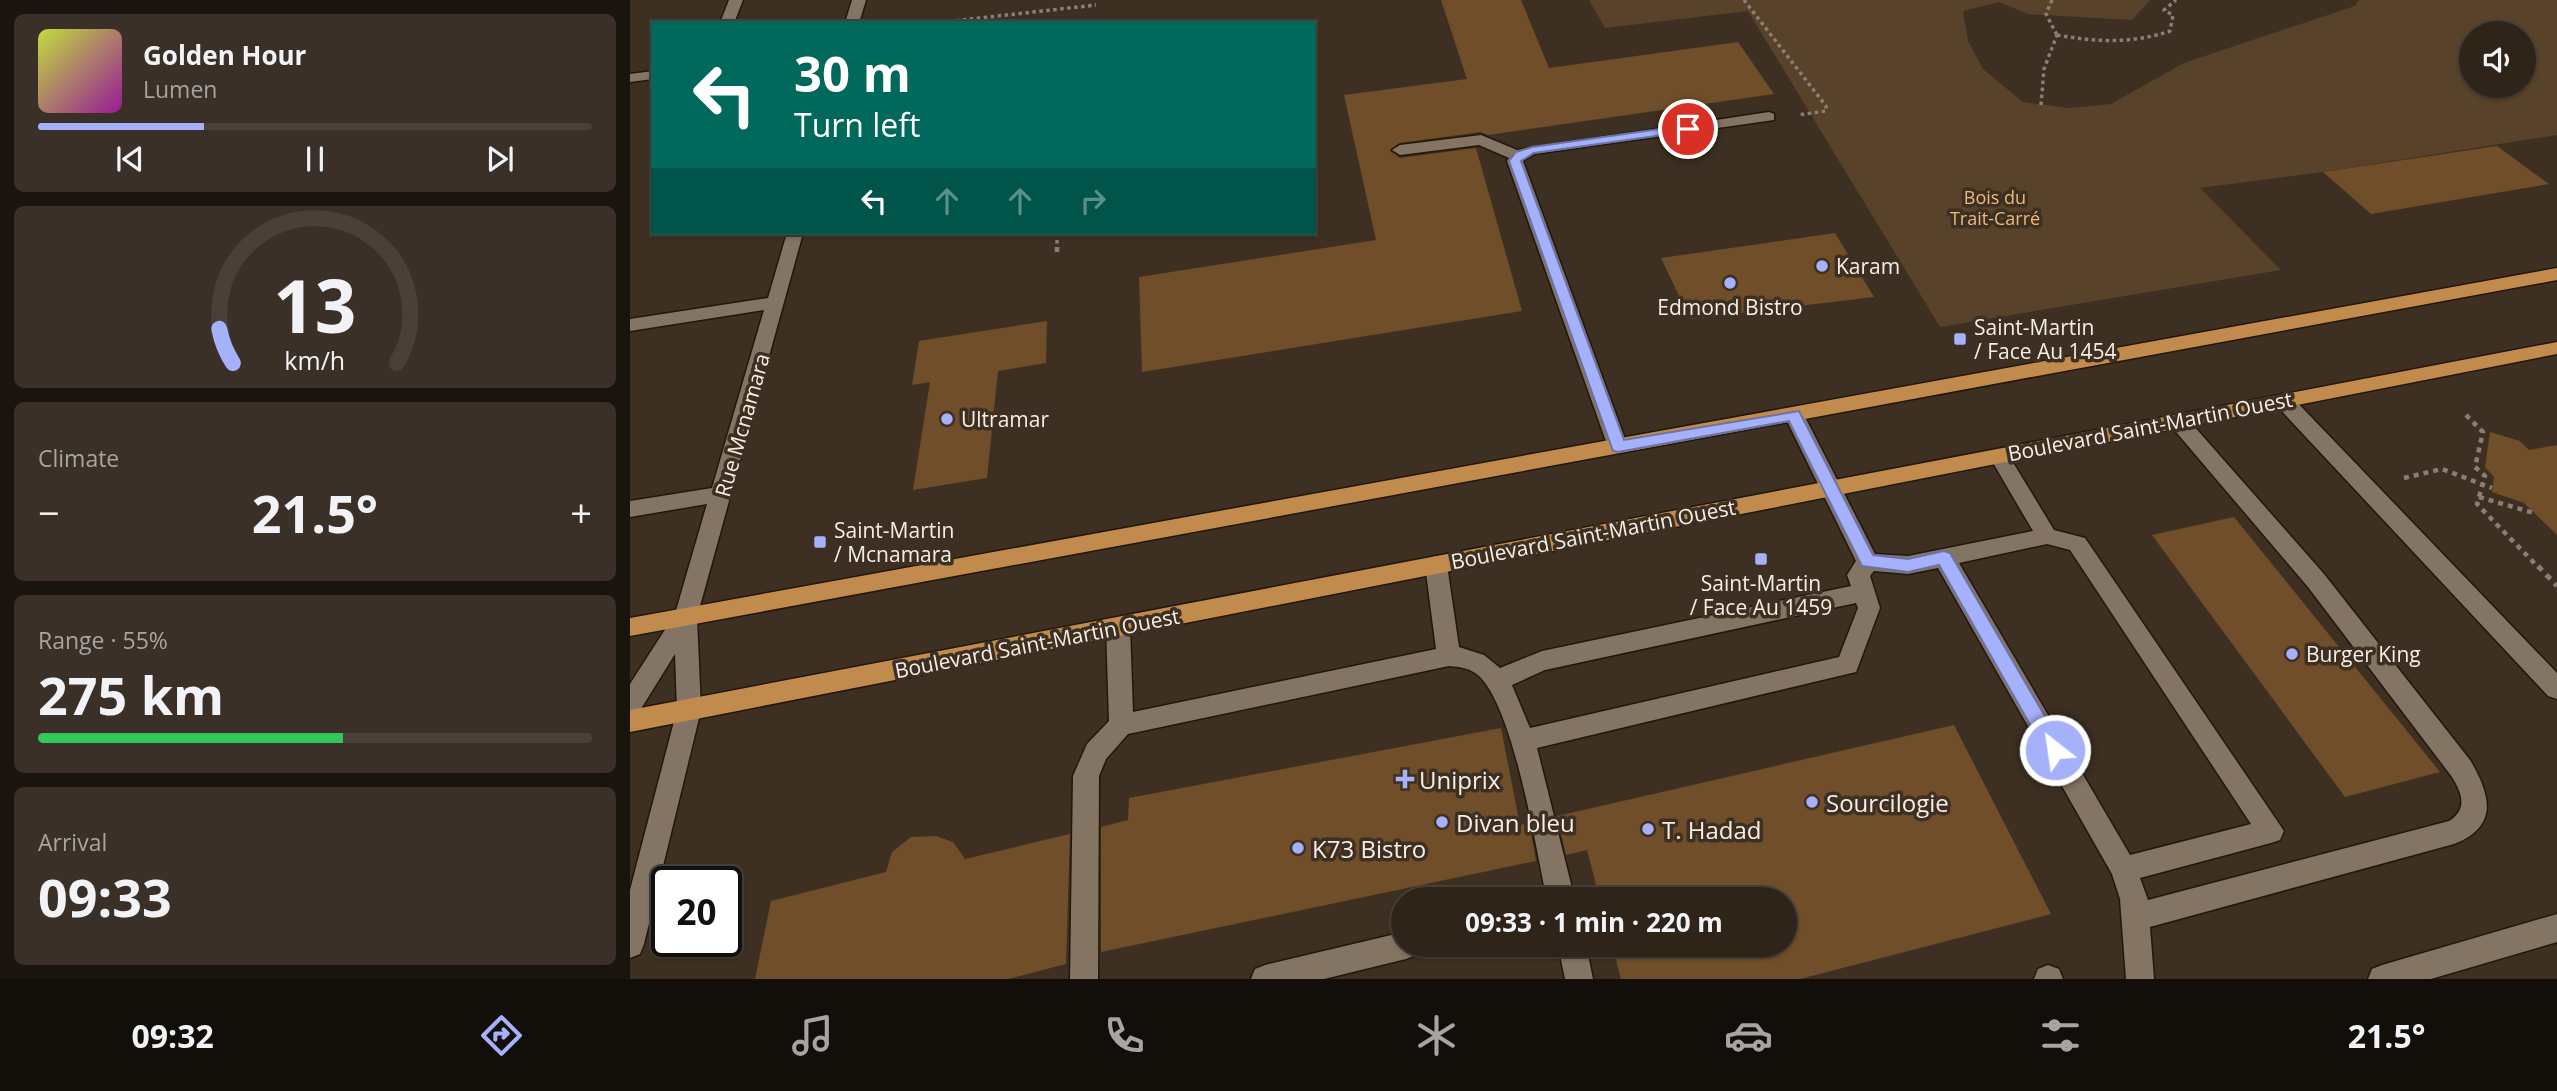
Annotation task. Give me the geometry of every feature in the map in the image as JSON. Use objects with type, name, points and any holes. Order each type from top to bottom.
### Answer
[{"type":"main road","points":[[630,627],[2557,275]]},
{"type":"main road","name":"Boulevard Saint-Martin Ouest","points":[[630,721],[2557,348]]},
{"type":"street","points":[[727,21],[736,0]]},
{"type":"street","points":[[853,21],[859,0]]},
{"type":"street","points":[[630,78],[651,75]]},
{"type":"street","points":[[1400,150],[1481,140],[1518,156],[1532,150],[1769,117]]},
{"type":"street","points":[[1518,156],[1516,168],[1618,447]]},
{"type":"street","name":"Rue Mcnamara","points":[[686,617],[778,302],[795,235]]},
{"type":"street","points":[[630,325],[778,302]]},
{"type":"street","points":[[2283,400],[2557,689]]},
{"type":"street","points":[[1794,415],[1868,562]]},
{"type":"street","points":[[2135,917],[2454,832],[2471,820],[2476,810],[2475,798],[2463,774],[2374,655],[2297,558],[2213,467],[2178,421]]},
{"type":"street","points":[[1999,456],[2047,536]]},
{"type":"street","points":[[630,509],[722,494]]},
{"type":"street","points":[[1868,562],[1908,565],[2047,536],[2077,544],[2270,831],[2124,869]]},
{"type":"street","points":[[1944,558],[2124,869],[2131,886],[2140,979]]},
{"type":"street","points":[[1521,741],[1848,666],[1868,608],[1858,575],[1868,562]]},
{"type":"street","points":[[1436,565],[1449,656]]},
{"type":"street","points":[[1497,680],[1542,661],[1865,592]]},
{"type":"street","points":[[630,705],[686,617]]},
{"type":"street","points":[[630,944],[689,710],[686,617]]},
{"type":"street","points":[[1118,627],[1121,725]]},
{"type":"street","points":[[1084,979],[1086,776],[1096,752],[1121,725],[1449,656],[1476,662],[1497,680],[1507,698],[1521,741],[1558,887]]},
{"type":"street","points":[[2382,979],[2557,928]]},
{"type":"street","points":[[1265,979],[1391,949]]},
{"type":"street","points":[[1574,957],[1579,979]]},
{"type":"path","points":[[1744,0],[1826,106],[1826,111],[1820,113],[1769,117]]},
{"type":"path","points":[[2052,0],[2046,14],[2057,36]]},
{"type":"path","points":[[2057,36],[2108,42],[2139,40],[2160,35],[2170,31],[2173,15],[2164,10],[2170,2],[2176,0]]},
{"type":"path","points":[[953,21],[1096,5]]},
{"type":"path","points":[[2041,104],[2040,89],[2047,59],[2057,36]]},
{"type":"path","points":[[1057,235],[1057,256]]},
{"type":"path","points":[[2466,415],[2483,432],[2475,467],[2485,476],[2477,504],[2557,586]]},
{"type":"path","points":[[2427,473],[2442,469],[2492,488]]},
{"type":"path","points":[[2479,497],[2534,513]]},
{"type":"green space","name":"Bois du Trait-Carré","points":[[1589,0],[2150,0],[2132,20],[2028,14],[1999,2],[1963,11],[1968,41],[1983,69],[2023,102],[2069,108],[2111,104],[2184,63],[2355,6],[2359,0],[2557,0],[2557,135],[2323,172],[2200,188],[2281,270],[1940,327],[1748,11],[1605,28]]},
{"type":"building","points":[[1441,0],[1521,0],[1549,68],[1738,42],[1774,94],[1488,135],[1481,132],[1399,143],[1390,151],[1400,158],[1476,148],[1522,311],[1142,372],[1139,277],[1376,240],[1344,95],[1467,79]]},
{"type":"building","points":[[2497,146],[2549,184],[2371,214],[2323,172]]},
{"type":"building","points":[[1835,233],[1874,297],[1690,319],[1661,258]]},
{"type":"building","points":[[1047,321],[1046,363],[998,371],[987,478],[913,490],[930,382],[912,385],[919,341]]},
{"type":"building","points":[[2490,432],[2520,441],[2529,450],[2557,445],[2557,535],[2524,503],[2492,492],[2494,477],[2485,467]]},
{"type":"building","name":"Burger King","points":[[2234,517],[2440,772],[2345,797],[2152,535]]},
{"type":"building","points":[[1954,725],[2051,914],[1800,979],[1621,979],[1615,957],[1797,957],[1797,887],[1597,887],[1587,850],[1566,855],[1557,816]]},
{"type":"building","points":[[1501,728],[1520,825],[1529,823],[1536,861],[1412,887],[1391,887],[1391,891],[1101,952],[1101,827],[1128,820],[1129,798]]},
{"type":"building","points":[[1070,834],[1066,964],[1008,979],[755,979],[771,901],[886,872],[892,852],[911,837],[936,836],[953,842],[965,859]]},
{"type":"place","name":"Karam","points":[[1822,266]]},
{"type":"place","name":"Edmond Bistro","points":[[1730,283]]},
{"type":"place","name":"Saint-Martin / Face Au 1454","points":[[1960,339]]},
{"type":"place","name":"Ultramar","points":[[947,419]]},
{"type":"place","name":"Saint-Martin / Mcnamara","points":[[820,542]]},
{"type":"place","name":"Saint-Martin / Face Au 1459","points":[[1761,559]]},
{"type":"place","name":"Burger King","points":[[2292,654]]},
{"type":"place","name":"Uniprix","points":[[1405,779]]},
{"type":"place","name":"Sourcilogie","points":[[1812,802]]},
{"type":"place","name":"Divan bleu","points":[[1442,822]]},
{"type":"place","name":"T. Hadad","points":[[1648,829]]},
{"type":"place","name":"K73 Bistro","points":[[1298,848]]},
{"type":"route","points":[[1688,129],[1532,150],[1520,154],[1515,161],[1618,447],[1794,415],[1868,562],[1908,565],[1944,558],[2055,750]]}]
